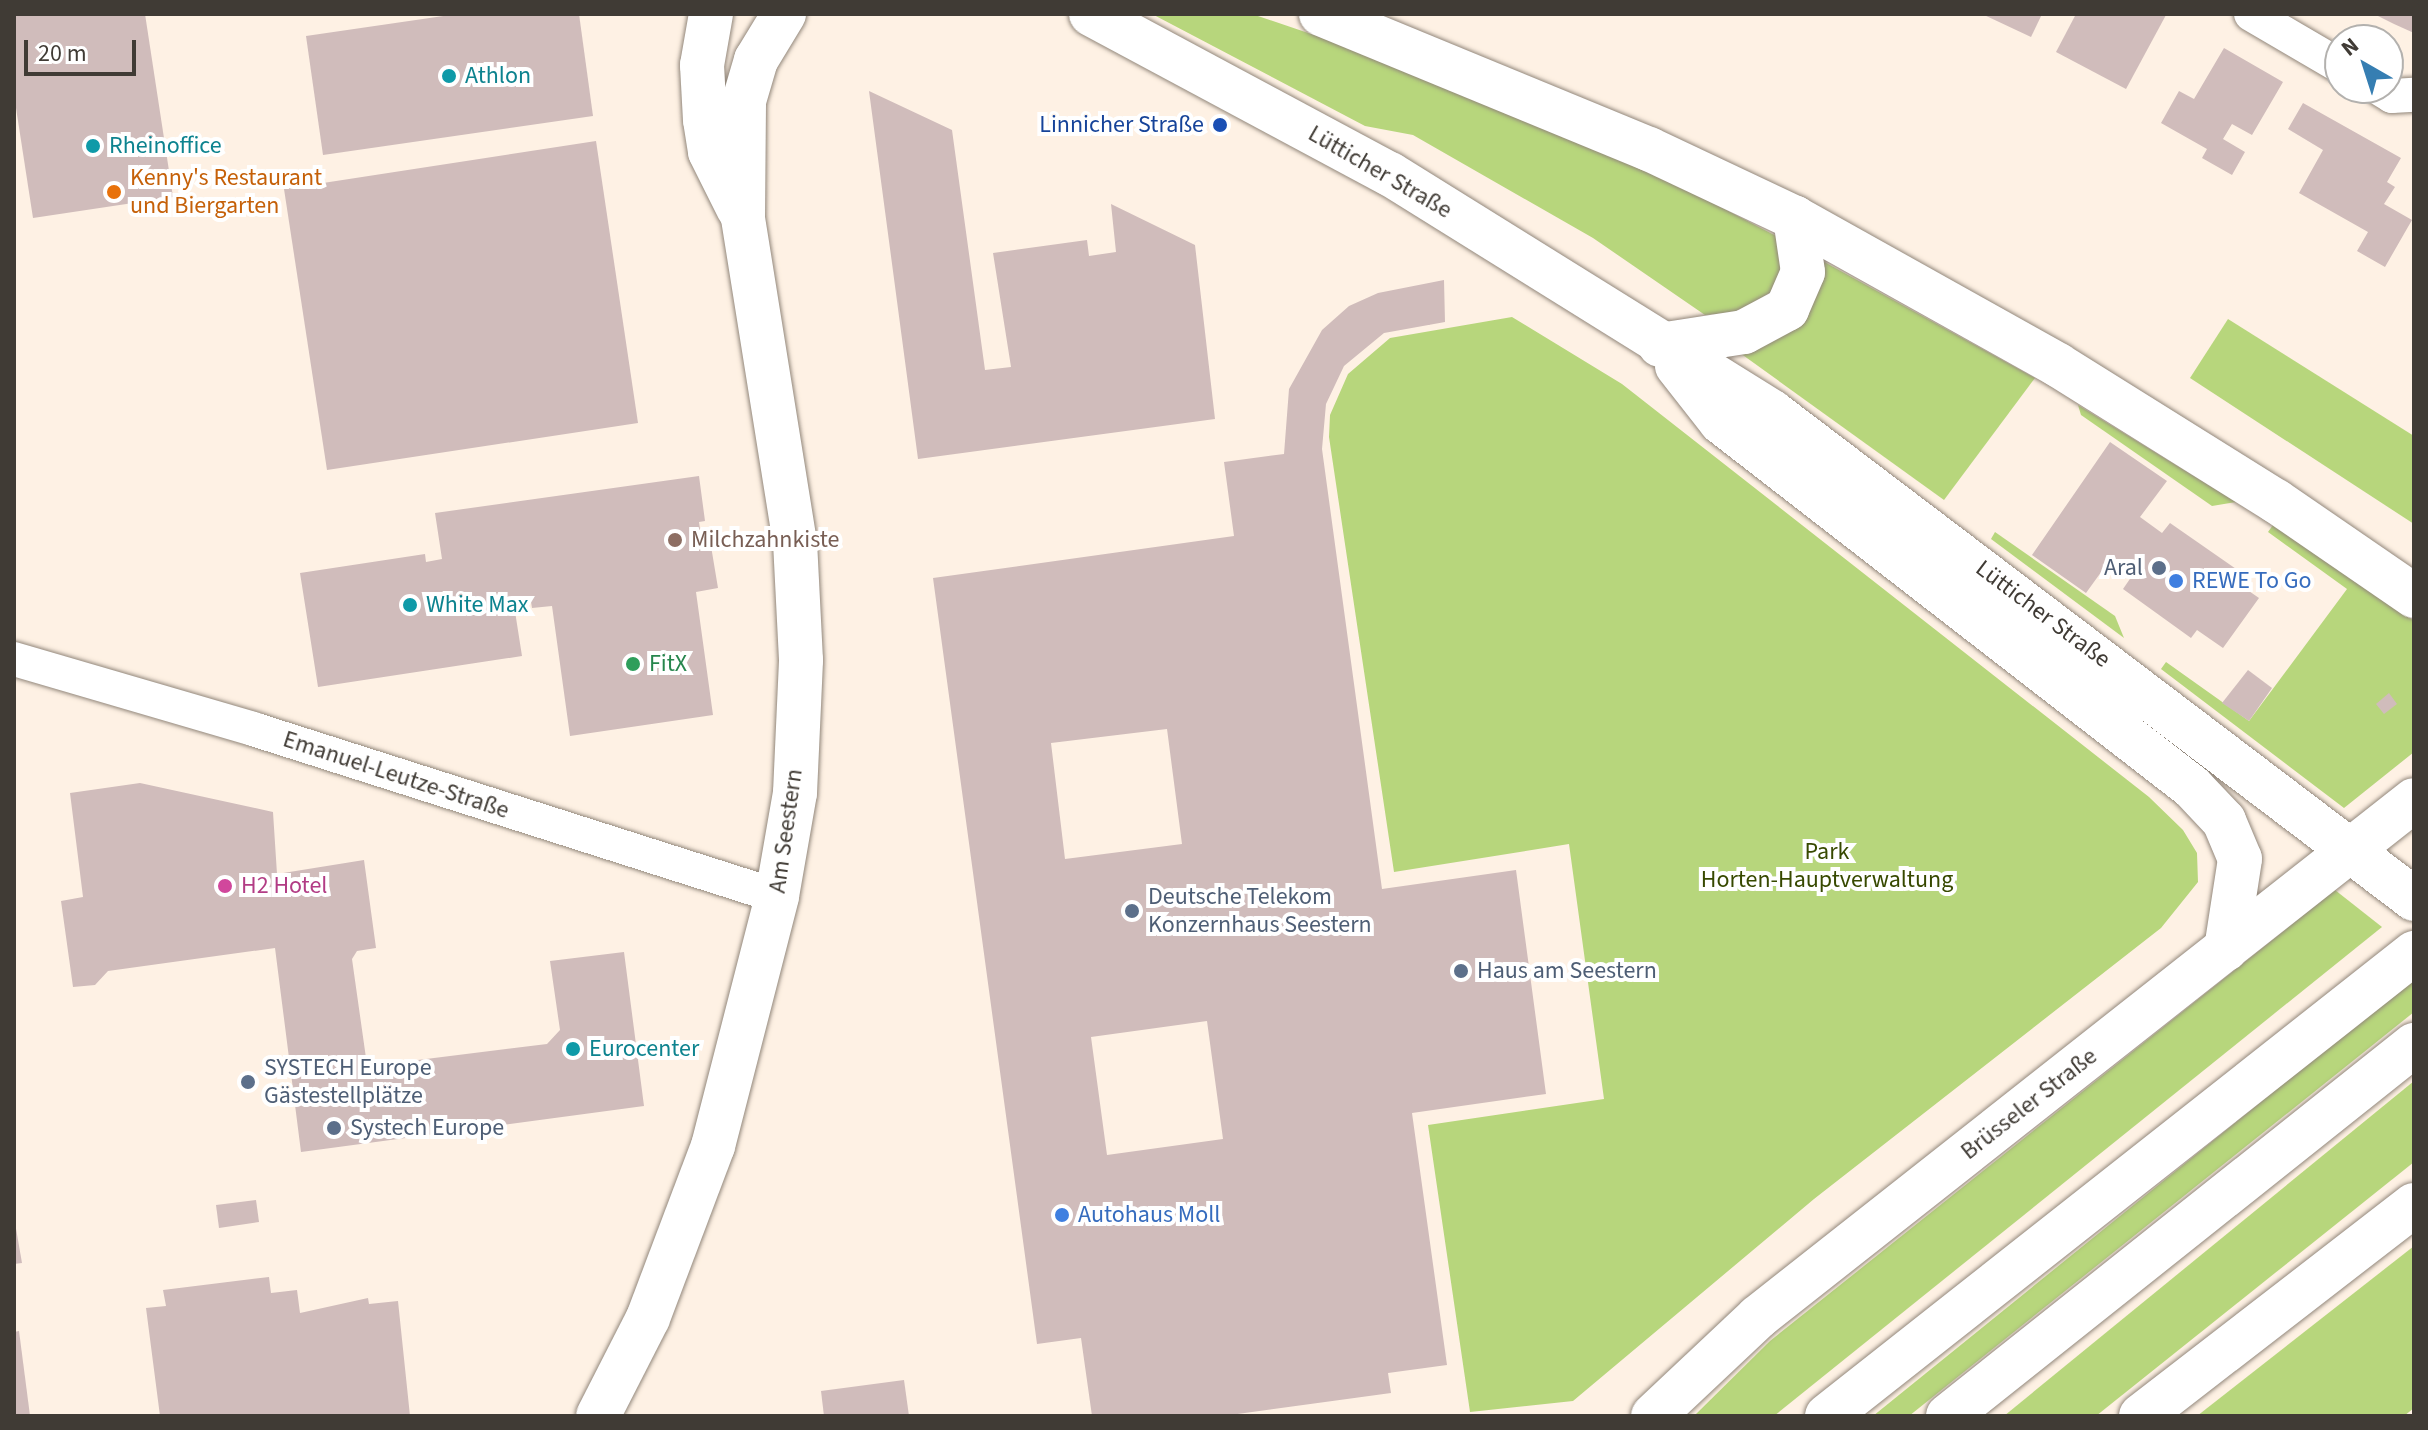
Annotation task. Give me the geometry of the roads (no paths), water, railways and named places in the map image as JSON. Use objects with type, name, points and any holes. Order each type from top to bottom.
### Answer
[{"type":"main road","points":[[743,218],[744,101],[756,60],[784,14]]},
{"type":"main road","name":"Lütticher Straße","points":[[1091,14],[1390,174],[1785,421],[2414,899]]},
{"type":"main road","points":[[1321,14],[1649,149],[1795,218],[2058,365],[2276,501],[2412,594]]},
{"type":"main road","points":[[710,16],[702,65],[710,152],[743,218]]},
{"type":"main road","name":"Am Seestern","points":[[598,1416],[648,1318],[713,1146],[777,896],[795,793],[801,660],[795,543],[743,218]]},
{"type":"main road","points":[[1795,218],[1803,272],[1787,309],[1744,332],[1660,345],[1721,422],[2192,787],[2224,821],[2240,859],[2226,949]]},
{"type":"main road","name":"Brüsseler Straße","points":[[1653,1416],[1758,1317],[2414,800]]},
{"type":"main road","points":[[1827,1416],[2414,953]]},
{"type":"main road","points":[[1948,1416],[2414,1045]]},
{"type":"main road","points":[[2141,1416],[2414,1205]]},
{"type":"street","points":[[2251,14],[2324,57]]},
{"type":"street","name":"Emanuel-Leutze-Straße","points":[[14,659],[253,729],[777,896]]},
{"type":"place","name":"Athlon","points":[[449,76]]},
{"type":"place","name":"Linnicher Straße","points":[[1220,125]]},
{"type":"place","name":"Rheinoffice","points":[[93,146]]},
{"type":"place","name":"Kenny's Restaurant und Biergarten","points":[[114,192]]},
{"type":"place","name":"Milchzahnkiste","points":[[675,540]]},
{"type":"place","name":"Aral","points":[[2159,568]]},
{"type":"place","name":"REWE To Go","points":[[2176,581]]},
{"type":"place","name":"White Max","points":[[410,605]]},
{"type":"place","name":"FitX","points":[[633,664]]},
{"type":"place","name":"H2 Hotel","points":[[225,886]]},
{"type":"place","name":"Deutsche Telekom Konzernhaus Seestern","points":[[1132,911]]},
{"type":"place","name":"Haus am Seestern","points":[[1461,971]]},
{"type":"place","name":"Eurocenter","points":[[573,1049]]},
{"type":"place","name":"SYSTECH Europe Gästestellplätze","points":[[248,1082]]},
{"type":"place","name":"Systech Europe","points":[[334,1128]]},
{"type":"place","name":"Autohaus Moll","points":[[1062,1215]]},
{"type":"park label","name":"Park Horten-Hauptverwaltung","points":[[1827,866]]}]
